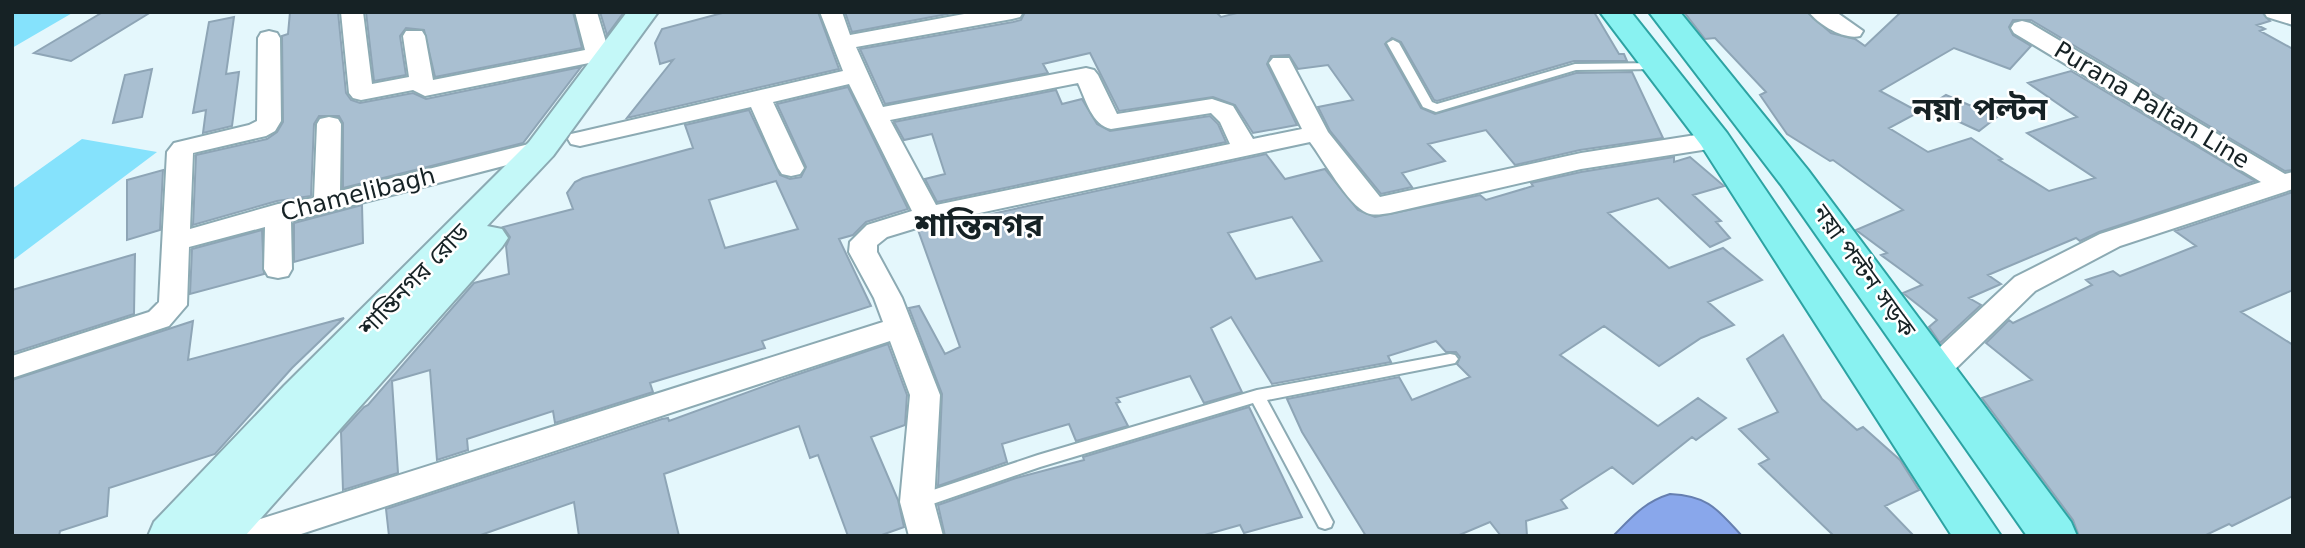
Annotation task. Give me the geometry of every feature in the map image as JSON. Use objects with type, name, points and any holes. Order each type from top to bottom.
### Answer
[{"type":"main road","name":"শান্তিনগর রোড","points":[[172,536],[299,397],[541,149],[599,61],[643,12]]},
{"type":"main road","name":"শান্তিনগর রোড","points":[[216,536],[580,139],[668,12]]},
{"type":"main road","name":"নয়া পল্টন সড়ক","points":[[1615,12],[1715,140],[1978,536]]},
{"type":"main road","name":"নয়া পল্টন সড়ক","points":[[1664,12],[1795,178],[1936,369],[2054,536]]},
{"type":"street","points":[[352,12],[361,93],[422,81]]},
{"type":"street","points":[[414,36],[422,81],[424,88],[429,90],[599,61],[586,12]]},
{"type":"street","points":[[831,12],[842,43],[876,116],[928,215]]},
{"type":"street","points":[[842,43],[1012,12]]},
{"type":"street","points":[[1820,12],[1852,31]]},
{"type":"street","points":[[2275,12],[2293,18]]},
{"type":"street","name":"Purana Paltan Line","points":[[2022,27],[2287,181]]},
{"type":"street","points":[[12,367],[159,320],[169,313],[173,305],[180,152],[183,148],[257,131],[267,126],[269,38]]},
{"type":"street","points":[[1281,63],[1316,133],[1364,198],[1374,205],[1390,205],[1581,161],[1715,140]]},
{"type":"street","points":[[580,139],[857,75]]},
{"type":"street","points":[[876,116],[1086,75],[1111,122],[1212,106],[1221,107],[1228,114],[1244,148]]},
{"type":"street","points":[[759,98],[791,168]]},
{"type":"street","points":[[327,202],[329,124]]},
{"type":"street","points":[[926,536],[916,502],[925,395],[888,298],[863,252],[864,242],[877,231],[928,215],[1316,133]]},
{"type":"street","name":"Chamelibagh","points":[[176,241],[541,149]]},
{"type":"street","name":"Purana Paltan Line","points":[[1936,369],[2025,284],[2110,240],[2287,181]]},
{"type":"street","points":[[278,214],[278,269]]},
{"type":"street","points":[[251,536],[898,328]]},
{"type":"lane","points":[[1393,43],[1427,104],[1436,108],[1575,67],[1659,66]]},
{"type":"lane","points":[[916,502],[1038,461],[1257,396],[1450,359]]},
{"type":"lane","points":[[1257,396],[1325,522]]},
{"type":"shaded area","points":[[12,12],[74,12],[12,48]]},
{"type":"shaded area","points":[[82,139],[157,152],[12,261],[12,189]]},
{"type":"shaded area","points":[[1670,494],[1703,501],[1726,518],[1742,536],[1613,536],[1646,506]]},
{"type":"building","points":[[103,12],[151,12],[71,61],[34,53]]},
{"type":"building","points":[[290,12],[338,12],[346,93],[351,100],[360,103],[413,93],[426,99],[581,67],[523,143],[343,188],[343,123],[339,116],[319,116],[314,124],[311,196],[277,201],[193,225],[196,155],[267,139],[277,132],[283,122],[282,36],[288,34]]},
{"type":"building","points":[[366,12],[573,12],[582,48],[435,77],[424,30],[406,28],[400,36],[406,75],[374,81]]},
{"type":"building","points":[[600,12],[624,12],[607,35]]},
{"type":"building","points":[[726,12],[818,12],[839,69],[627,118],[673,60],[660,64],[655,43],[662,29]]},
{"type":"building","points":[[845,12],[958,12],[852,32]]},
{"type":"building","points":[[1025,12],[1216,12],[1221,17],[1241,12],[1594,12],[1619,54],[1624,54],[1627,61],[1574,61],[1437,101],[1401,42],[1392,38],[1385,44],[1421,108],[1435,114],[1576,73],[1632,72],[1663,138],[1580,150],[1515,165],[1486,130],[1428,144],[1445,161],[1402,173],[1412,187],[1381,194],[1330,131],[1318,107],[1353,100],[1328,65],[1298,69],[1289,55],[1271,56],[1267,64],[1297,125],[1253,133],[1235,105],[1213,97],[1119,111],[1090,53],[1043,64],[1048,73],[885,104],[860,49],[1013,22],[1021,20]]},
{"type":"building","points":[[1684,12],[1807,12],[1831,33],[1855,39],[1865,46],[1901,12],[2262,12],[2270,21],[2257,25],[2265,29],[2260,31],[2293,49],[2293,170],[2285,171],[2031,20],[2013,20],[2009,27],[2013,35],[2031,46],[2010,69],[1954,48],[1880,91],[1919,112],[1889,128],[1928,152],[1971,138],[2002,159],[1999,160],[2049,191],[2095,178],[2027,133],[2077,117],[2028,83],[2071,71],[2255,181],[2099,232],[2080,241],[2076,238],[1988,275],[2001,284],[1969,298],[1981,305],[1940,343],[1929,327],[1937,320],[1903,293],[1922,285],[1881,255],[1887,253],[1856,230],[1903,210],[1833,160],[1830,161],[1787,134],[1760,95],[1766,92],[1715,38],[1705,39]]},
{"type":"building","points":[[234,17],[226,74],[239,72],[232,126],[203,133],[206,110],[193,113],[209,22]]},
{"type":"building","points":[[152,69],[142,117],[113,123],[125,75]]},
{"type":"building","points":[[848,87],[908,209],[866,222],[853,235],[839,239],[871,306],[762,341],[765,348],[650,383],[653,392],[555,423],[553,411],[467,439],[468,450],[437,460],[430,370],[392,381],[398,473],[343,490],[341,432],[368,405],[474,283],[509,274],[506,246],[510,237],[503,227],[573,209],[567,193],[575,182],[583,178],[693,148],[685,125],[749,110],[780,175],[790,179],[801,177],[806,167],[777,104]],"holes":[[[776,181],[798,229],[725,248],[709,200]]]},
{"type":"building","points":[[1056,90],[1062,104],[1082,99],[1097,124],[1110,131],[1210,116],[1218,124],[1226,142],[937,202],[925,179],[945,174],[932,134],[904,140],[894,122]]},
{"type":"building","points":[[1946,95],[1997,117],[1979,131],[1927,107]]},
{"type":"building","points":[[1266,154],[1285,179],[1325,169],[1358,210],[1375,217],[1480,195],[1486,200],[1533,186],[1531,183],[1581,172],[1674,157],[1674,162],[1690,157],[1724,186],[1693,195],[1721,221],[1716,222],[1730,238],[1710,247],[1658,198],[1608,213],[1669,268],[1723,248],[1762,280],[1708,302],[1734,325],[1701,338],[1659,366],[1604,326],[1560,355],[1658,426],[1698,398],[1726,418],[1696,440],[1692,437],[1633,484],[1612,467],[1561,500],[1567,508],[1526,521],[1527,536],[1501,536],[1490,522],[1457,536],[1366,536],[1302,432],[1287,399],[1399,377],[1412,400],[1470,377],[1457,364],[1460,357],[1456,352],[1446,352],[1436,341],[1388,356],[1391,362],[1272,384],[1231,317],[1211,328],[1242,392],[1204,403],[1190,376],[1117,398],[1120,402],[1116,403],[1128,426],[1076,441],[1069,424],[1002,444],[1007,462],[938,486],[942,394],[909,308],[919,306],[945,354],[960,347],[918,230]],"holes":[[[1292,217],[1322,261],[1256,279],[1228,233]]]},
{"type":"building","points":[[163,170],[160,230],[127,240],[127,180]]},
{"type":"building","points":[[2293,192],[2293,290],[2241,312],[2293,345],[2293,496],[2232,526],[2229,524],[2204,536],[2079,536],[2073,520],[1982,398],[2032,380],[1986,343],[2009,320],[2013,323],[2092,285],[2086,280],[2113,271],[2120,276],[2196,246],[2175,231]]},
{"type":"building","points":[[362,205],[363,243],[294,262],[294,223]]},
{"type":"building","points":[[262,230],[264,274],[190,294],[192,249]]},
{"type":"building","points":[[135,254],[134,314],[12,353],[12,290]]},
{"type":"building","points":[[344,318],[292,368],[215,454],[109,488],[107,516],[60,531],[59,536],[12,536],[12,380],[193,321],[188,360]]},
{"type":"building","points":[[1783,335],[1822,399],[1857,430],[1863,427],[1900,460],[1919,490],[1885,506],[1914,536],[1834,536],[1759,464],[1769,459],[1739,429],[1778,412],[1747,359]]},
{"type":"building","points":[[888,344],[907,395],[905,425],[871,437],[898,500],[904,527],[879,536],[848,536],[818,455],[810,458],[799,426],[664,474],[679,536],[579,536],[574,502],[478,536],[389,536],[386,509],[662,419],[668,418],[669,421]]},
{"type":"building","points":[[1249,407],[1302,517],[1244,533],[1240,525],[1201,536],[945,536],[938,505],[1016,478],[1084,460],[1083,457]]},
{"type":"district","name":"নয়া পল্টন","points":[[1980,109]]},
{"type":"district","name":"শান্তিনগর","points":[[979,225]]}]
